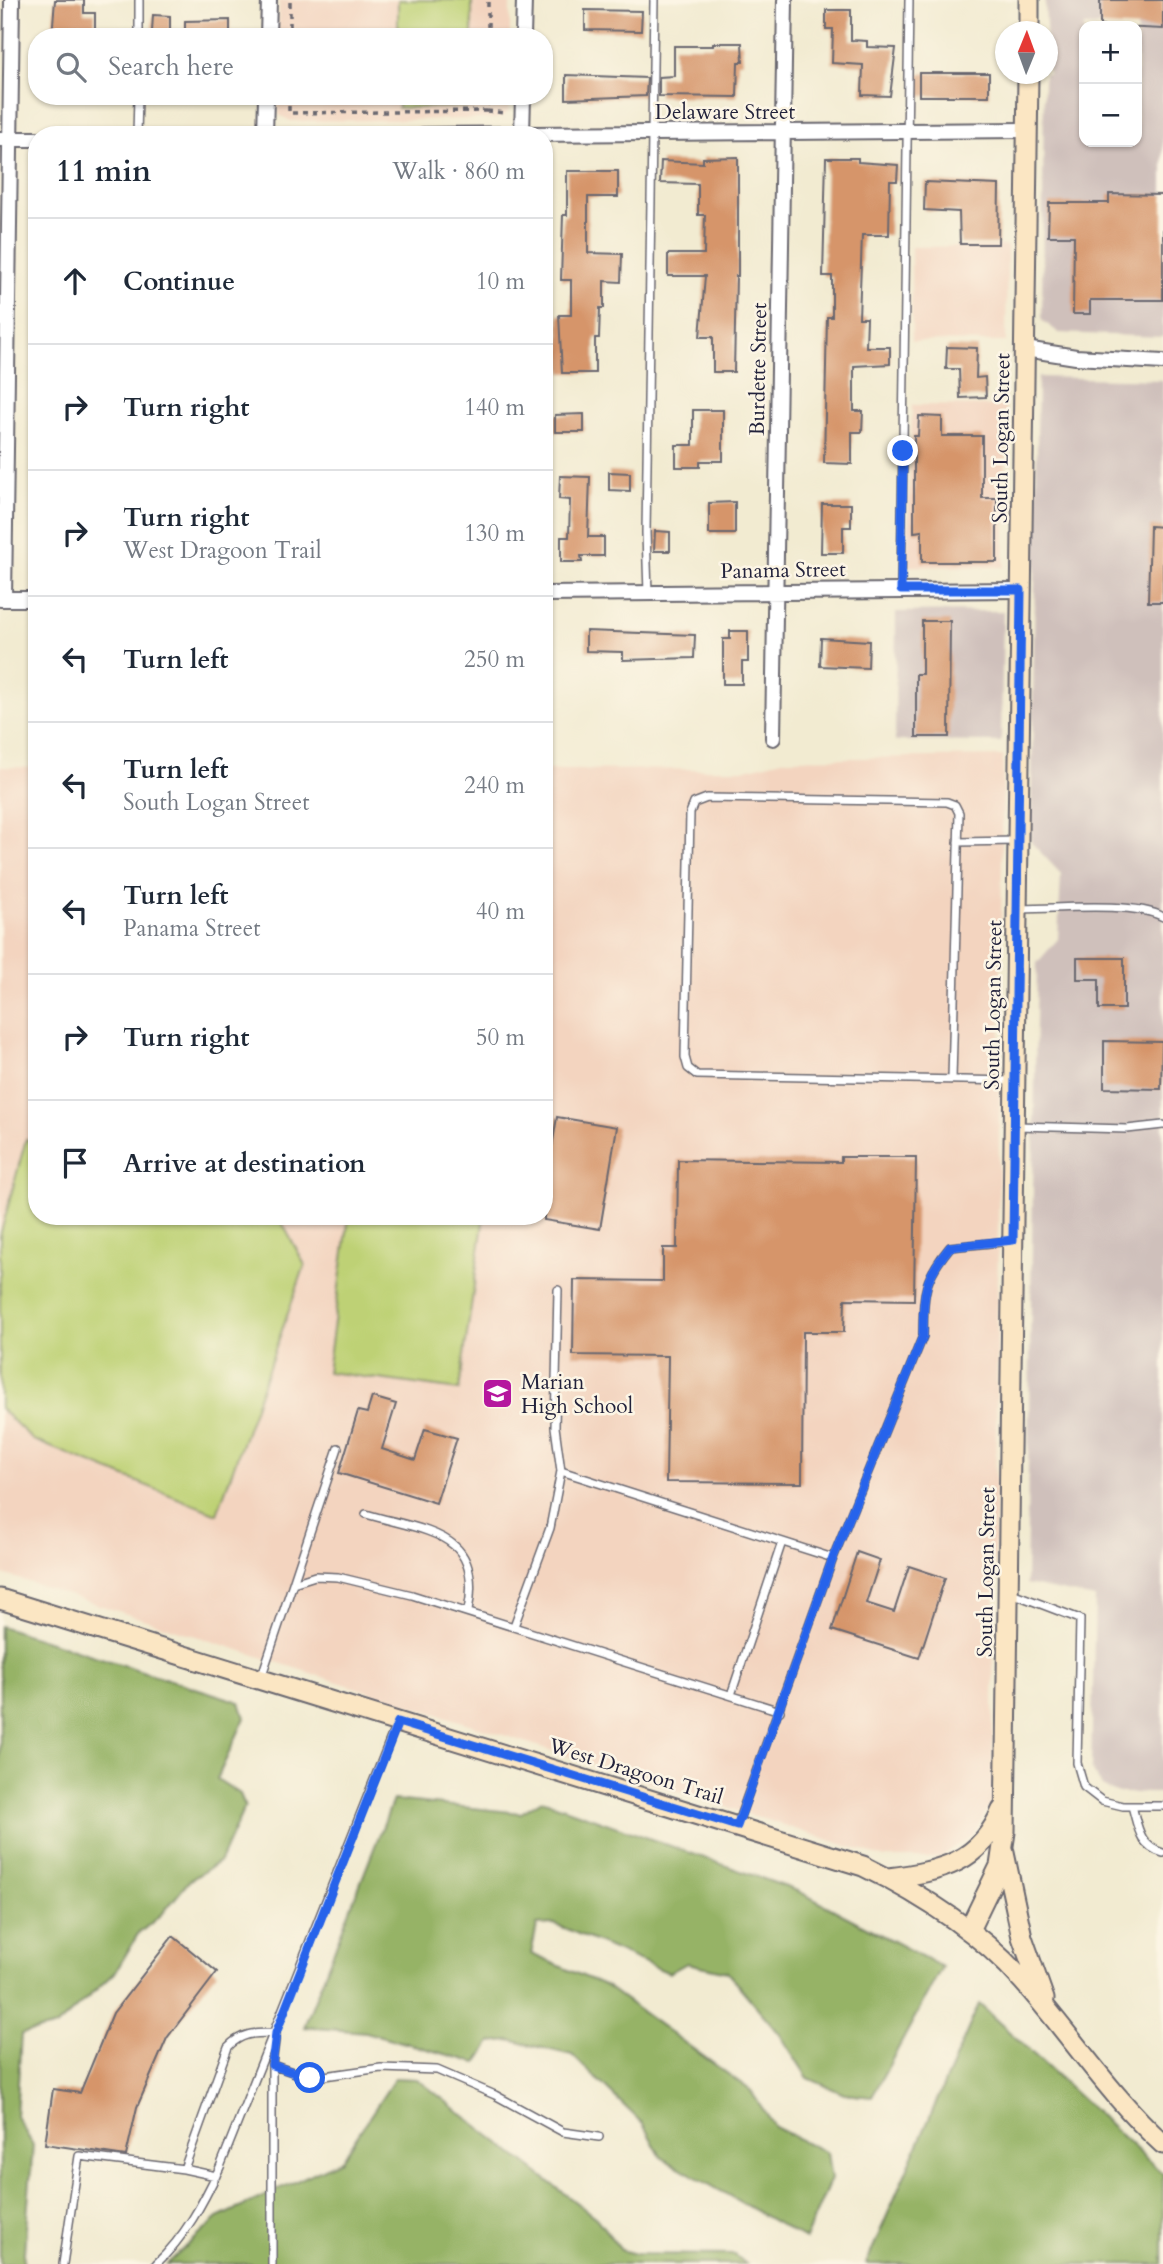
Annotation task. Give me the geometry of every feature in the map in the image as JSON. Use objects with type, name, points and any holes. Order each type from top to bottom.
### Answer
[{"type":"street","points":[[12,0],[5,139],[2,599],[28,599]]},
{"type":"street","points":[[268,28],[269,0]]},
{"type":"street","points":[[523,28],[524,0]]},
{"type":"street","name":"Burdette Street","points":[[773,738],[785,0]]},
{"type":"street","points":[[1029,0],[1029,21]]},
{"type":"street","name":"South Logan Street","points":[[969,1930],[986,1898],[1004,1850],[1006,1803],[1028,84]]},
{"type":"street","points":[[265,126],[266,105]]},
{"type":"street","points":[[522,126],[523,105]]},
{"type":"street","name":"Delaware Street","points":[[553,134],[1027,130]]},
{"type":"street","points":[[5,139],[28,139]]},
{"type":"street","points":[[1025,349],[1076,357],[1163,362]]},
{"type":"street","name":"Panama Street","points":[[553,594],[1021,590]]},
{"type":"street","name":"West Dragoon Trail","points":[[0,1599],[737,1826],[863,1866],[889,1878],[969,1930],[1023,1981],[1099,2079],[1163,2144]]},
{"type":"street","points":[[889,1878],[945,1868],[965,1858],[994,1830],[1006,1803]]},
{"type":"street","points":[[1004,1850],[1022,1937],[1049,2013]]},
{"type":"lane","points":[[139,0],[139,28]]},
{"type":"lane","points":[[648,593],[646,533],[654,0]]},
{"type":"lane","points":[[901,590],[908,249],[909,0]]},
{"type":"lane","points":[[137,126],[138,105]]},
{"type":"lane","points":[[952,1079],[959,813],[955,805],[947,802],[707,798],[694,803],[690,813],[685,1057],[688,1069],[697,1075],[1015,1081]]},
{"type":"lane","points":[[958,842],[1018,841]]},
{"type":"lane","points":[[1017,909],[1130,909],[1154,912],[1163,917]]},
{"type":"lane","points":[[1014,1126],[1127,1129],[1163,1125]]},
{"type":"lane","points":[[737,1826],[833,1558],[923,1336],[929,1272],[950,1247],[1013,1240]]},
{"type":"lane","points":[[514,1626],[551,1528],[561,1471],[555,1427],[558,1290]]},
{"type":"lane","points":[[261,1679],[338,1447]]},
{"type":"lane","points":[[561,1471],[833,1558]]},
{"type":"lane","points":[[366,1514],[447,1539],[460,1550],[469,1563],[473,1578],[468,1611]]},
{"type":"lane","points":[[731,1695],[782,1542]]},
{"type":"lane","points":[[293,1583],[315,1576],[338,1577],[468,1611],[780,1711]]},
{"type":"lane","points":[[1008,1591],[1080,1619],[1077,1763],[1084,1787],[1102,1801],[1132,1806],[1163,1806]]},
{"type":"lane","points":[[156,2264],[179,2240],[203,2203],[216,2176],[276,2033],[398,1722]]},
{"type":"lane","points":[[1132,1806],[1141,1840],[1152,1850],[1163,1853]]},
{"type":"lane","points":[[184,2169],[228,2047],[237,2038],[251,2033],[276,2033]]},
{"type":"lane","points":[[272,2264],[272,2065],[276,2033]]},
{"type":"lane","points":[[272,2065],[310,2078],[381,2068],[437,2070],[495,2095],[563,2132],[600,2137]]},
{"type":"lane","points":[[63,2264],[79,2156],[184,2169],[216,2176]]},
{"type":"path","points":[[290,0],[290,28]]},
{"type":"path","points":[[488,0],[488,28]]},
{"type":"path","points":[[289,105],[289,113]]},
{"type":"path","points":[[487,105],[487,111]]},
{"type":"path","points":[[283,117],[289,113],[505,113]]},
{"type":"shaded area","points":[[279,0],[510,0],[510,28],[278,28]]},
{"type":"shaded area","points":[[1045,0],[1163,0],[1163,337],[1059,333],[1042,320],[1044,84],[1058,84],[1058,21],[1046,21]]},
{"type":"shaded area","points":[[278,105],[509,105],[509,110],[502,117],[495,119],[291,121],[279,115]]},
{"type":"shaded area","points":[[1007,246],[1006,342],[912,341],[911,247]]},
{"type":"shaded area","points":[[1038,377],[1163,380],[1163,1793],[1116,1793],[1102,1786],[1091,1768],[1095,1598],[1026,1584],[1037,963],[1058,939],[1061,874],[1031,842]]},
{"type":"shaded area","points":[[912,405],[1006,406],[1004,567],[907,566]]},
{"type":"shaded area","points":[[1003,611],[1001,742],[895,741],[896,612]]},
{"type":"shaded area","name":"Marian High School","points":[[1003,756],[992,1801],[973,1835],[939,1858],[885,1858],[0,1573],[0,767],[28,768],[28,1225],[553,1225],[553,770],[746,769],[786,759]]},
{"type":"green space","points":[[398,0],[472,0],[472,28],[398,28]]},
{"type":"green space","points":[[398,105],[471,105],[471,107],[398,108]]},
{"type":"green space","points":[[26,1139],[28,1225],[283,1225],[305,1265],[217,1514],[33,1440],[0,1408],[0,1236]]},
{"type":"green space","points":[[348,1225],[483,1225],[459,1390],[327,1372]]},
{"type":"green space","points":[[0,1626],[240,1702],[245,1718],[217,1779],[240,1794],[245,1806],[220,1861],[189,1881],[163,1913],[138,1934],[116,1971],[57,2026],[21,2034],[16,2116],[33,2145],[23,2264],[0,2264]]},
{"type":"green space","points":[[393,1800],[521,1813],[542,1800],[800,1892],[942,1967],[872,2097],[844,2094],[808,2078],[779,2033],[727,1972],[687,1963],[669,1973],[555,1924],[537,1925],[531,1954],[606,1986],[750,2090],[775,2127],[827,2153],[831,2179],[805,2239],[661,2157],[643,2124],[572,2055],[509,2040],[491,2042],[477,2063],[366,2032],[304,2027]]},
{"type":"green space","points":[[979,2004],[1163,2174],[1163,2264],[866,2264]]},
{"type":"green space","points":[[395,2078],[417,2079],[596,2218],[621,2250],[636,2254],[735,2255],[746,2264],[167,2264],[218,2218],[341,2160]]},
{"type":"building","points":[[55,0],[84,0],[84,13],[95,13],[95,28],[53,28]]},
{"type":"building","points":[[1100,0],[1163,0],[1163,29],[1142,28],[1142,21],[1100,21]]},
{"type":"building","points":[[585,10],[642,11],[641,31],[585,30]]},
{"type":"building","points":[[826,10],[851,10],[851,40],[867,41],[867,47],[896,48],[890,96],[862,95],[863,65],[832,63],[833,29],[826,29]]},
{"type":"building","points":[[153,15],[170,16],[170,28],[152,28]]},
{"type":"building","points":[[230,20],[230,28],[185,28],[185,21]]},
{"type":"building","points":[[713,43],[742,43],[743,62],[738,62],[737,97],[659,96],[659,77],[674,76],[674,46],[713,46]]},
{"type":"building","points":[[919,73],[989,73],[989,96],[919,96]]},
{"type":"building","points":[[566,75],[647,78],[646,96],[566,99]]},
{"type":"building","points":[[738,157],[738,276],[734,372],[713,372],[713,337],[700,337],[705,276],[668,276],[668,254],[704,254],[705,215],[698,215],[698,184],[660,183],[661,161],[703,163],[703,158]]},
{"type":"building","points":[[826,158],[858,158],[858,162],[898,165],[897,181],[890,181],[889,235],[862,235],[859,318],[867,318],[866,347],[890,347],[890,364],[854,366],[854,411],[863,411],[862,432],[852,432],[852,464],[824,463],[827,317],[832,317],[832,276],[823,276]]},
{"type":"building","points":[[567,171],[618,171],[618,197],[588,197],[588,253],[622,254],[621,282],[604,281],[604,308],[600,308],[599,338],[595,338],[595,373],[562,373],[559,315],[571,315],[571,280],[561,280],[563,215],[567,215]]},
{"type":"building","points":[[925,182],[999,185],[998,244],[960,244],[959,212],[924,210]]},
{"type":"building","points":[[1109,194],[1163,195],[1163,300],[1090,300],[1090,314],[1073,314],[1074,236],[1048,236],[1049,203],[1109,203]]},
{"type":"building","points":[[947,347],[977,348],[976,378],[985,377],[986,397],[960,398],[959,369],[946,369]]},
{"type":"building","points":[[693,410],[723,410],[723,461],[700,461],[700,467],[676,467],[676,445],[693,445]]},
{"type":"building","points":[[584,414],[584,432],[555,432],[555,415]]},
{"type":"building","points":[[919,416],[942,417],[942,436],[982,436],[982,498],[997,498],[997,562],[922,562],[922,531],[914,532],[914,436],[918,436]]},
{"type":"building","points":[[609,472],[630,473],[630,491],[609,490]]},
{"type":"building","points":[[560,476],[590,477],[588,537],[604,537],[604,556],[581,556],[582,562],[561,562],[561,537],[569,537],[570,500],[559,499]]},
{"type":"building","points":[[735,502],[735,534],[709,534],[709,503]]},
{"type":"building","points":[[822,504],[851,504],[851,527],[843,527],[843,553],[821,553]]},
{"type":"building","points":[[1150,526],[1163,527],[1163,602],[1148,602]]},
{"type":"building","points":[[655,531],[670,532],[670,551],[654,551]]},
{"type":"building","points":[[922,621],[950,621],[949,737],[916,737],[916,674],[922,674]]},
{"type":"building","points":[[586,631],[695,635],[694,658],[623,660],[623,652],[586,651]]},
{"type":"building","points":[[730,631],[748,631],[748,662],[742,662],[742,684],[723,684],[723,639],[730,639]]},
{"type":"building","points":[[821,638],[869,641],[868,668],[820,666]]},
{"type":"building","points":[[1077,958],[1124,958],[1124,1009],[1099,1009],[1099,979],[1077,979]]},
{"type":"building","points":[[1104,1041],[1162,1042],[1161,1089],[1104,1088]]},
{"type":"building","points":[[557,1117],[617,1127],[600,1229],[553,1221],[553,1141]]},
{"type":"building","points":[[841,1157],[916,1157],[914,1300],[845,1299],[844,1332],[803,1332],[802,1483],[666,1482],[668,1356],[573,1355],[574,1280],[663,1281],[663,1248],[677,1248],[678,1160],[841,1162]]},
{"type":"building","points":[[372,1397],[396,1404],[382,1449],[415,1460],[425,1429],[457,1438],[436,1503],[339,1473],[358,1411],[367,1413]]},
{"type":"building","points":[[857,1552],[880,1560],[866,1603],[894,1612],[909,1566],[945,1578],[919,1658],[832,1630]]},
{"type":"building","points":[[173,1936],[217,1972],[167,2038],[137,2107],[126,2156],[45,2144],[53,2089],[80,2093],[113,2013]]},
{"type":"place","name":"Marian High School","points":[[498,1394]]},
{"type":"route","points":[[310,2078],[272,2065],[276,2033],[398,1722],[737,1826],[833,1558],[923,1336],[929,1272],[950,1247],[1013,1240],[1021,590],[901,590],[904,541],[903,451]]}]
